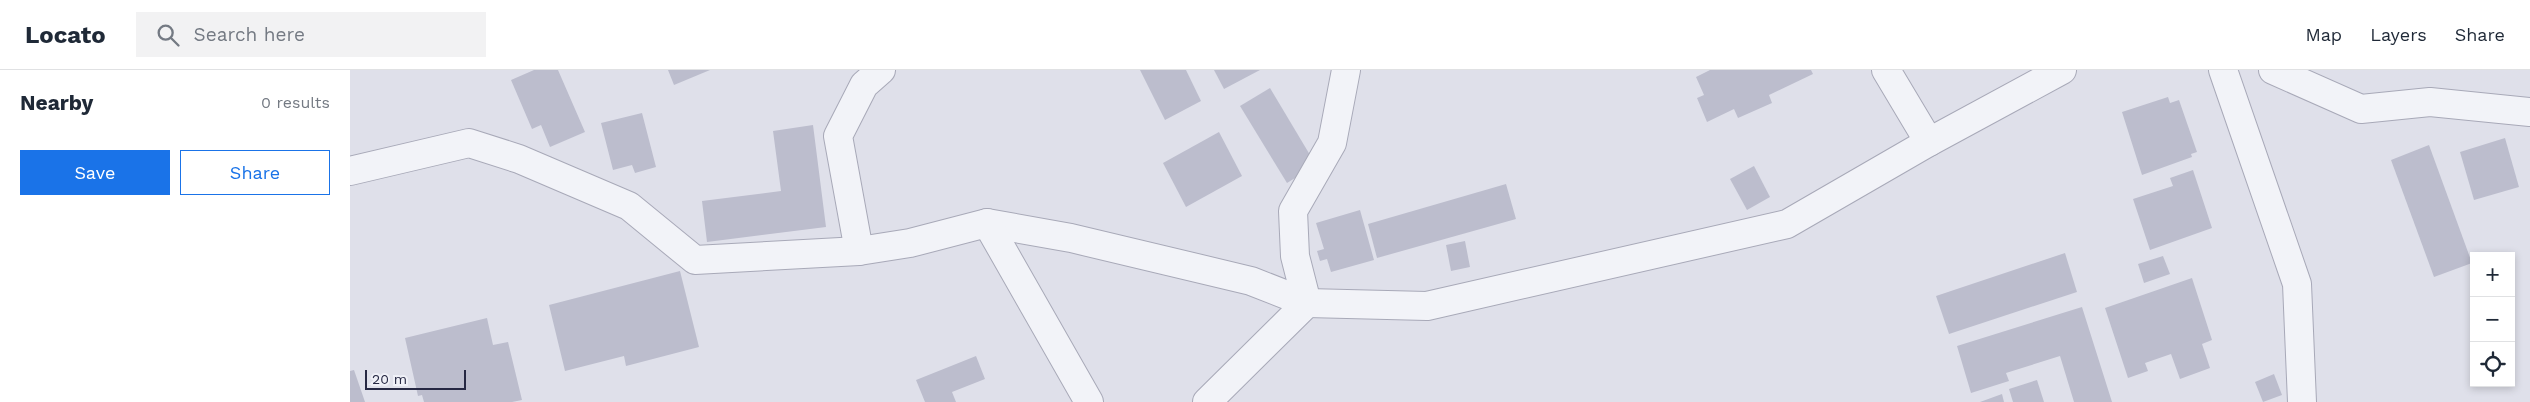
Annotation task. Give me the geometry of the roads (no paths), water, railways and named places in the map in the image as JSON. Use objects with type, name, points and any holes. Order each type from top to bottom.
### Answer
[{"type":"street","points":[[858,251],[838,136],[864,85],[881,70]]},
{"type":"street","points":[[1306,303],[1295,256],[1293,211],[1332,143],[1346,70]]},
{"type":"street","points":[[1886,70],[1929,142]]},
{"type":"street","points":[[350,170],[469,143],[519,159],[629,206],[695,260],[858,251],[910,243],[987,223],[1071,238],[1251,281],[1306,303],[1427,306],[1787,224],[1929,142],[2062,70]]},
{"type":"street","points":[[2223,70],[2297,284],[2302,402]]},
{"type":"street","points":[[2273,70],[2361,109],[2430,102],[2530,112]]},
{"type":"street","points":[[987,223],[1089,402]]},
{"type":"street","points":[[1207,402],[1306,303]]}]
